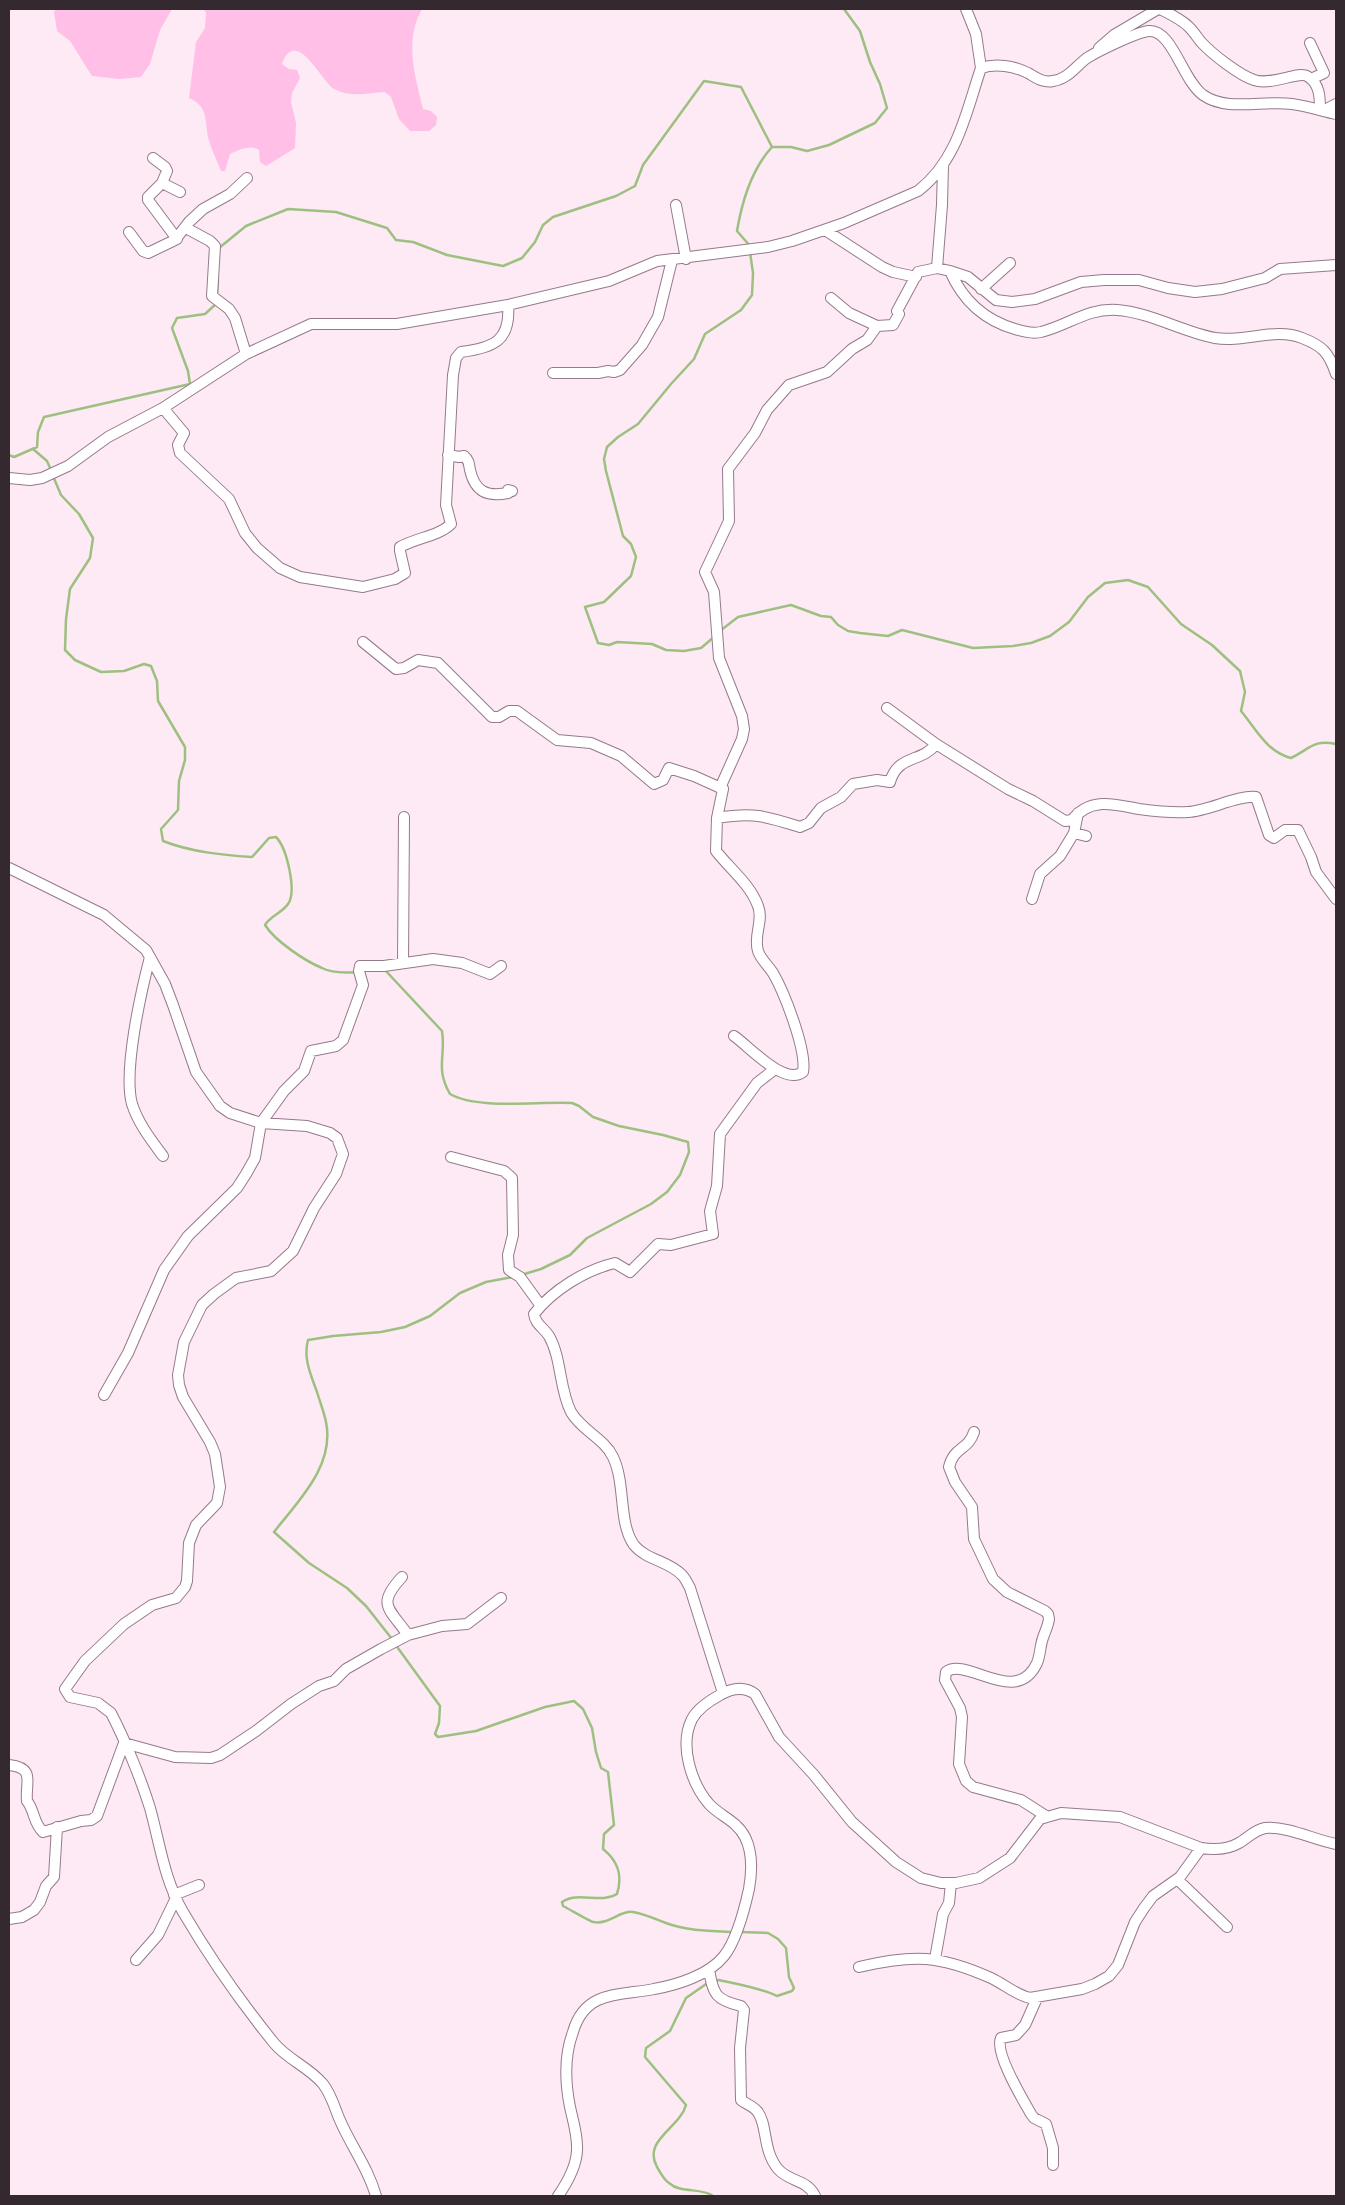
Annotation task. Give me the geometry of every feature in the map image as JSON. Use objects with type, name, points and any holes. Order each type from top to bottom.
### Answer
[{"type":"street","points":[[9,478],[30,480],[55,473],[79,459],[108,437],[163,408],[246,354],[264,344],[316,323],[397,324],[508,305],[609,281],[651,262],[751,250],[792,241],[825,230],[918,191],[943,165],[954,148],[981,68],[976,34],[966,9]]},
{"type":"street","points":[[981,68],[991,65],[1007,66],[1048,82],[1063,78],[1114,35],[1159,9],[1188,26],[1210,50],[1239,72],[1256,81],[1270,82],[1302,75],[1311,79],[1320,95],[1321,111]]},
{"type":"street","points":[[1088,57],[1139,34],[1155,32],[1168,40],[1192,85],[1212,100],[1229,105],[1292,104],[1336,114]]},
{"type":"street","points":[[1310,43],[1324,73],[1311,79]]},
{"type":"street","points":[[1321,111],[1336,104]]},
{"type":"street","points":[[153,158],[166,170],[162,183],[148,197],[148,200],[177,239]]},
{"type":"street","points":[[937,268],[943,165]]},
{"type":"street","points":[[129,232],[147,254],[177,239],[189,222],[203,208],[242,186],[247,178]]},
{"type":"street","points":[[162,183],[180,192]]},
{"type":"street","points":[[676,205],[686,259]]},
{"type":"street","points":[[186,228],[210,241],[215,246],[214,299],[229,309],[235,318],[246,354]]},
{"type":"street","points":[[825,230],[882,267],[916,277]]},
{"type":"street","points":[[553,373],[598,373],[608,370],[614,372],[620,370],[642,345],[658,317],[672,260]]},
{"type":"street","points":[[981,288],[1010,263]]},
{"type":"street","points":[[830,298],[849,314],[877,326],[893,325],[900,314],[897,311],[920,271],[937,268],[968,277],[996,300],[1012,302],[1035,299],[1081,282],[1139,280],[1176,290],[1195,292],[1222,289],[1265,278],[1280,269],[1336,265]]},
{"type":"street","points":[[950,271],[962,293],[982,314],[994,322],[1024,332],[1036,333],[1051,329],[1094,310],[1118,310],[1216,338],[1234,340],[1280,334],[1299,336],[1327,353],[1335,369]]},
{"type":"street","points":[[163,408],[184,433],[178,444],[180,453],[228,499],[245,533],[257,548],[280,568],[300,577],[363,587],[403,575],[406,570],[400,547],[441,531],[451,524],[446,507],[453,375],[456,358],[461,352],[479,350],[499,341],[506,330],[509,317],[508,305]]},
{"type":"street","points":[[720,788],[742,739],[744,729],[742,716],[721,666],[713,588],[705,572],[729,521],[728,470],[755,433],[767,410],[787,387],[795,382],[827,372],[852,349],[867,340],[877,326]]},
{"type":"street","points":[[448,455],[464,456],[468,459],[473,482],[480,490],[492,495],[508,493],[508,490],[512,491]]},
{"type":"street","points":[[363,642],[396,669],[404,668],[418,660],[438,663],[492,716],[500,717],[509,711],[518,710],[557,740],[591,743],[621,756],[654,784],[662,780],[669,768],[694,776],[722,789],[723,793],[717,818],[716,851],[745,884],[758,905],[760,920],[756,944],[780,989],[798,1037],[803,1072],[789,1075],[775,1069],[734,1036]]},
{"type":"street","points":[[887,708],[936,744],[1008,789],[1045,808],[1058,818],[1070,821],[1078,812],[1092,804],[1106,803],[1144,809],[1189,812],[1255,797],[1258,799],[1269,836],[1274,838],[1285,830],[1298,830],[1316,872],[1336,899]]},
{"type":"street","points":[[717,818],[743,814],[764,816],[800,827],[809,823],[821,808],[841,797],[854,784],[877,780],[890,782],[892,774],[901,763],[922,755],[936,744]]},
{"type":"street","points":[[1032,900],[1040,874],[1060,856],[1074,833],[1078,812]]},
{"type":"street","points":[[403,963],[404,817]]},
{"type":"street","points":[[1074,833],[1086,836]]},
{"type":"street","points":[[9,868],[104,916],[146,950],[173,1005],[196,1072],[220,1106],[230,1113],[261,1123],[307,1126],[330,1133],[337,1138],[343,1150],[341,1164],[286,1259],[271,1271],[244,1276],[229,1282],[202,1305],[190,1325],[184,1342],[178,1375],[179,1385],[183,1397],[215,1454],[220,1496],[213,1508],[196,1525],[190,1538],[187,1556],[187,1581],[180,1596],[152,1605],[124,1624],[78,1669],[73,1680],[65,1689],[70,1697],[98,1704],[106,1709],[115,1722],[150,1807],[168,1880],[175,1896],[221,1974],[274,2043],[284,2054],[309,2070],[323,2084],[332,2099],[339,2119],[365,2165],[376,2196]]},
{"type":"street","points":[[150,957],[134,1030],[129,1080],[132,1103],[140,1122],[163,1156]]},
{"type":"street","points":[[104,1394],[128,1353],[164,1270],[188,1236],[237,1188],[246,1174],[255,1158],[261,1123],[284,1091],[306,1068],[312,1051],[336,1046],[343,1040],[363,985],[359,971],[360,966],[433,959],[449,960],[462,963],[488,974],[501,966]]},
{"type":"street","points":[[723,1693],[690,1588],[682,1574],[640,1551],[633,1543],[624,1519],[622,1487],[613,1456],[572,1412],[555,1351],[548,1335],[534,1317],[541,1306],[564,1285],[588,1272],[615,1263],[620,1264],[626,1272],[630,1272],[658,1244],[671,1245],[713,1234],[710,1211],[717,1186],[720,1134],[757,1083],[775,1069]]},
{"type":"street","points":[[451,1157],[504,1171],[512,1178],[513,1223],[508,1256],[510,1270],[520,1277],[541,1306]]},
{"type":"street","points":[[974,1432],[970,1443],[954,1454],[950,1468],[955,1482],[972,1507],[972,1532],[977,1548],[994,1579],[1007,1592],[1044,1611],[1049,1619],[1042,1638],[1037,1663],[1029,1674],[1015,1681],[1004,1681],[994,1680],[955,1668],[946,1672],[945,1680],[960,1708],[962,1717],[959,1764],[966,1781],[973,1788],[1021,1800],[1046,1816]]},
{"type":"street","points":[[402,1577],[388,1594],[387,1603],[408,1635]]},
{"type":"street","points":[[124,1743],[176,1757],[211,1758],[220,1755],[291,1704],[319,1686],[334,1681],[346,1669],[408,1635],[442,1626],[467,1624],[501,1598]]},
{"type":"street","points":[[558,2196],[571,2174],[577,2153],[577,2140],[568,2097],[566,2066],[573,2032],[582,2012],[598,2000],[670,1985],[709,1969],[724,1956],[736,1931],[751,1875],[751,1856],[746,1838],[737,1826],[710,1806],[699,1792],[692,1778],[688,1748],[688,1728],[692,1718],[706,1704],[723,1693],[740,1688],[755,1694],[780,1737],[852,1822],[896,1862],[913,1874],[931,1881],[952,1883],[979,1878],[1010,1858],[1027,1837],[1033,1826],[1046,1816],[1061,1813],[1120,1817],[1201,1848],[1218,1849],[1232,1846],[1258,1830],[1266,1828],[1287,1831],[1336,1844]]},
{"type":"street","points":[[9,1765],[20,1767],[25,1771],[29,1784],[27,1801],[33,1809],[38,1827],[45,1832],[57,1827],[91,1820],[98,1816],[124,1743]]},
{"type":"street","points":[[9,1919],[22,1917],[34,1910],[40,1902],[46,1886],[54,1877],[57,1827]]},
{"type":"street","points":[[859,1967],[893,1959],[935,1960],[972,1970],[1000,1982],[1021,1995],[1037,1998],[1089,1986],[1109,1976],[1118,1964],[1135,1922],[1144,1908],[1153,1896],[1178,1878],[1201,1848]]},
{"type":"street","points":[[1178,1878],[1227,1927]]},
{"type":"street","points":[[935,1960],[943,1914],[949,1903],[952,1883]]},
{"type":"street","points":[[136,1960],[158,1935],[175,1896],[199,1885]]},
{"type":"street","points":[[709,1969],[712,1984],[723,2002],[741,2006],[744,2010],[740,2048],[741,2100],[758,2113],[767,2150],[778,2169],[804,2183],[815,2196]]},
{"type":"street","points":[[1037,1998],[1025,2026],[1016,2035],[1001,2038],[999,2046],[1031,2114],[1034,2118],[1046,2124],[1053,2148],[1053,2165]]},
{"type":"shaded area","points":[[56,9],[172,9],[160,30],[150,64],[141,77],[119,79],[92,76],[70,41],[57,31],[54,12]]},
{"type":"shaded area","points":[[202,9],[422,9],[413,33],[414,71],[423,109],[431,111],[437,117],[436,125],[429,131],[410,131],[399,119],[391,97],[385,92],[353,94],[340,92],[329,85],[309,60],[301,53],[294,51],[288,54],[282,64],[289,69],[297,70],[300,78],[292,93],[291,102],[296,123],[295,148],[266,166],[260,162],[259,150],[256,148],[241,149],[230,154],[225,171],[221,171],[209,141],[203,111],[196,102],[189,98],[196,42],[205,28],[206,12]]},
{"type":"waterway","points":[[750,246],[737,231],[739,220],[753,176],[772,147],[791,147],[807,151],[829,145],[875,123],[887,108],[860,31],[844,9]]},
{"type":"waterway","points":[[219,248],[246,226],[288,209],[336,212],[387,228],[396,240],[413,242],[447,255],[503,266],[522,258],[535,242],[543,225],[553,217],[616,196],[635,186],[643,165],[704,81],[741,87],[772,147]]},
{"type":"waterway","points":[[714,637],[701,648],[684,651],[666,650],[652,644],[617,642],[609,645],[598,643],[585,607],[604,602],[631,576],[636,557],[631,544],[623,536],[606,471],[604,459],[607,447],[638,424],[694,359],[705,334],[741,310],[752,295],[753,273],[750,252]]},
{"type":"waterway","points":[[217,297],[218,280]]},
{"type":"waterway","points":[[9,455],[14,457],[37,447],[38,432],[44,417],[190,384],[188,371],[172,328],[177,318],[205,314],[217,303]]},
{"type":"waterway","points":[[33,449],[47,461],[51,470]]},
{"type":"waterway","points":[[53,476],[61,495],[79,514],[93,538],[90,558],[70,589],[66,619],[65,650],[75,660],[101,672],[124,671],[144,664],[151,666],[157,681],[158,701],[185,747],[185,760],[179,781],[178,810],[161,829],[163,841],[218,854],[252,857],[269,838],[276,837],[284,850],[290,870],[291,898],[288,904],[265,925],[283,944],[315,965],[335,972],[357,972]]},
{"type":"waterway","points":[[720,631],[738,617],[791,605],[821,616],[831,617],[838,625],[848,631],[888,636],[902,630],[973,648],[1013,646],[1031,643],[1050,636],[1069,622],[1088,597],[1105,583],[1128,580],[1148,587],[1181,624],[1212,645],[1240,671],[1245,692],[1241,711],[1275,751],[1291,758],[1317,744],[1336,744]]},
{"type":"waterway","points":[[385,970],[442,1031],[443,1077],[450,1094],[476,1102],[509,1104],[572,1103],[593,1117],[619,1126],[688,1142],[689,1152],[680,1175],[667,1192],[651,1204],[587,1238],[570,1255],[541,1269],[521,1275]]},
{"type":"waterway","points":[[392,1639],[366,1606],[347,1588],[309,1563],[274,1532],[312,1482],[320,1468],[325,1453],[327,1438],[326,1422],[308,1367],[306,1354],[308,1340],[381,1332],[405,1327],[430,1316],[460,1293],[486,1282],[513,1277]]},
{"type":"waterway","points":[[395,1644],[440,1706],[439,1723],[435,1734],[438,1737],[476,1731],[545,1707],[574,1701],[583,1709],[592,1728],[601,1768],[608,1772],[614,1825],[604,1834],[603,1849],[616,1864],[619,1875],[619,1887],[617,1894],[611,1897],[568,1899],[562,1902],[563,1906],[593,1922],[604,1921],[624,1913],[633,1912],[682,1928],[734,1932]]},
{"type":"waterway","points":[[714,1981],[719,1980],[749,1986],[777,1996],[792,1991],[794,1988],[789,1977],[786,1948],[778,1939],[768,1933],[740,1932]]},
{"type":"waterway","points":[[709,1982],[686,1998],[670,2031],[646,2048],[645,2057],[686,2105],[677,2121],[664,2134],[654,2149],[657,2167],[665,2180],[674,2186],[685,2190],[708,2193],[713,2196]]}]
